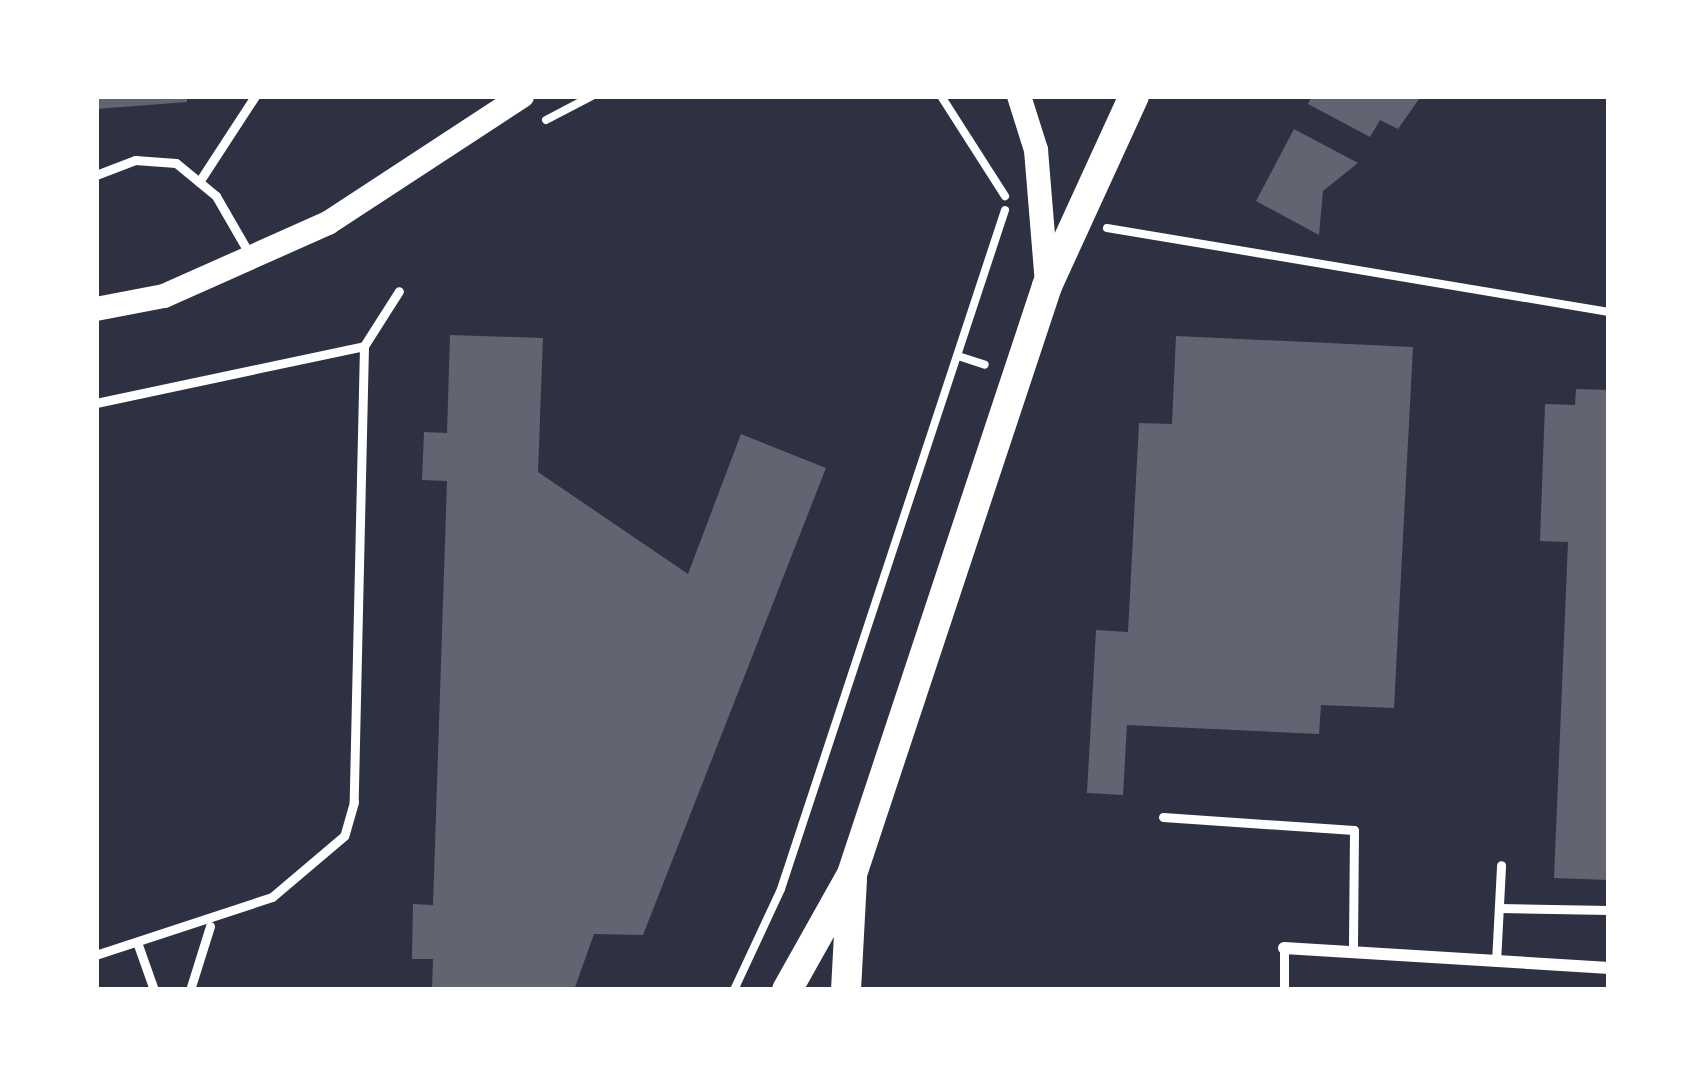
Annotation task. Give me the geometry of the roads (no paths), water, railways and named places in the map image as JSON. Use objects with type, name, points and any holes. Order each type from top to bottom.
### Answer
[{"type":"main road","points":[[96,309],[253,260],[522,96]]},
{"type":"main road","points":[[1019,96],[1036,150],[1047,286]]},
{"type":"main road","points":[[787,990],[852,874],[1047,286],[1134,96]]},
{"type":"main road","points":[[846,990],[852,874]]},
{"type":"street","points":[[1284,948],[1609,968]]},
{"type":"lane","points":[[199,182],[255,96]]},
{"type":"lane","points":[[96,175],[136,160],[176,163],[199,182],[253,260]]},
{"type":"lane","points":[[96,955],[210,926],[300,883],[344,836],[354,802],[364,346],[399,291]]},
{"type":"lane","points":[[96,403],[364,346]]},
{"type":"lane","points":[[1163,818],[1354,830],[1353,953]]},
{"type":"lane","points":[[1496,962],[1501,865]]},
{"type":"lane","points":[[1498,908],[1609,910]]},
{"type":"lane","points":[[190,990],[210,926]]},
{"type":"lane","points":[[137,942],[154,990]]},
{"type":"lane","points":[[1284,948],[1284,990]]}]
